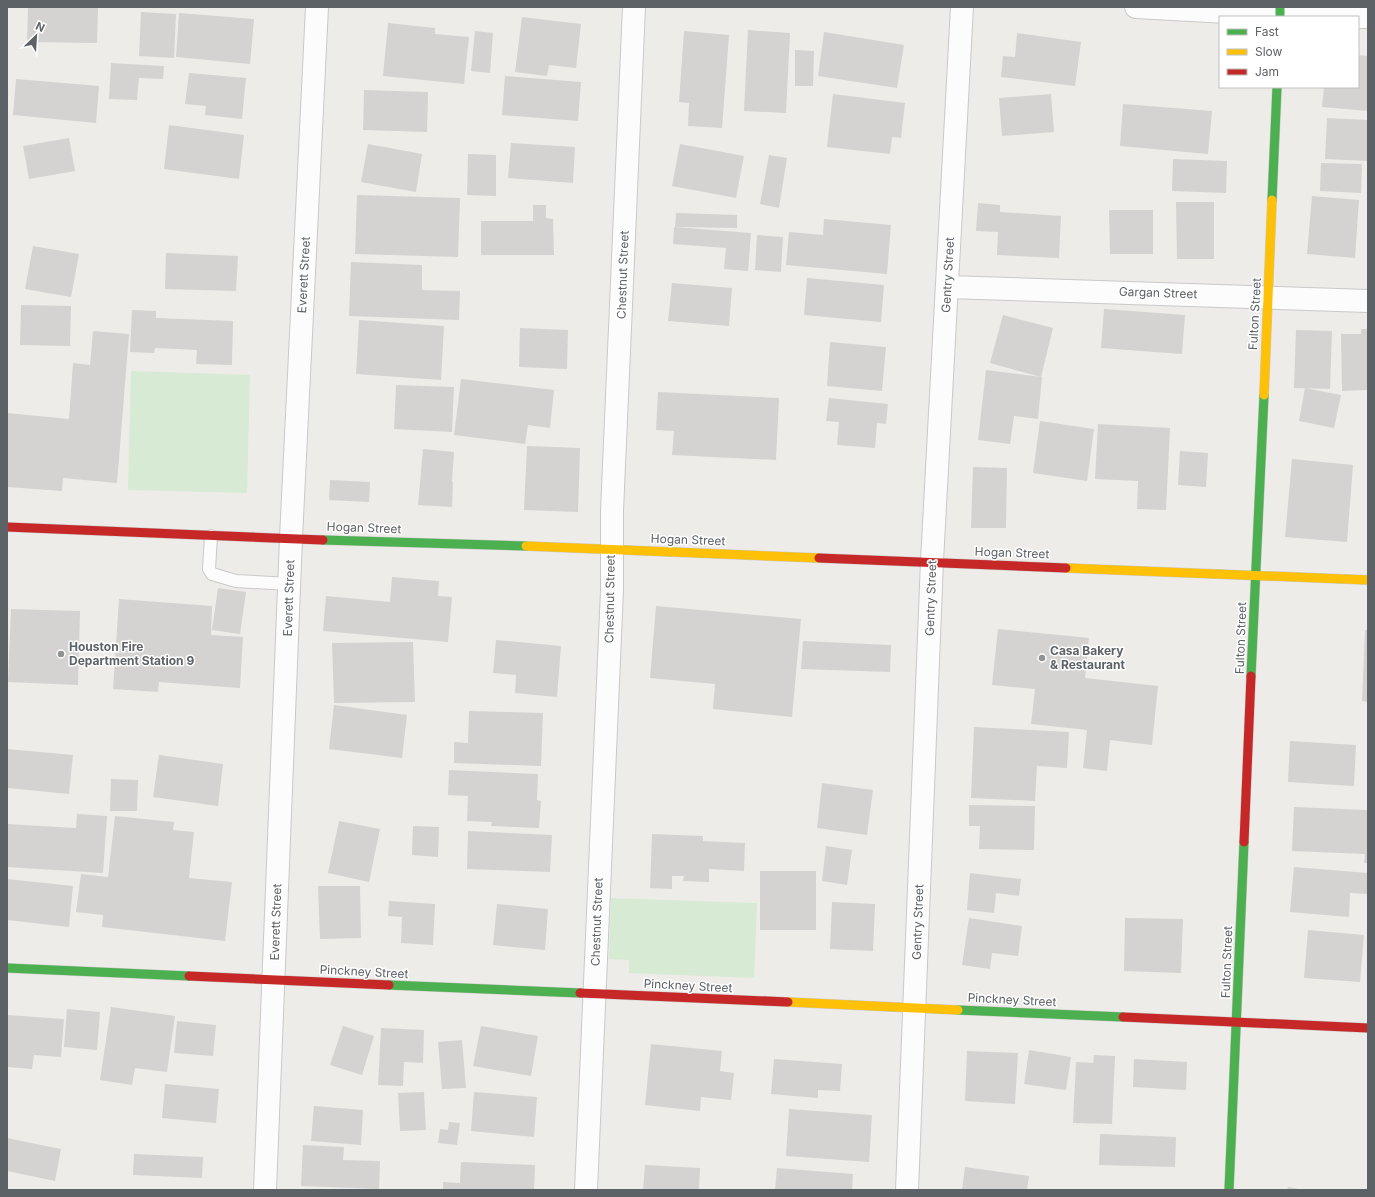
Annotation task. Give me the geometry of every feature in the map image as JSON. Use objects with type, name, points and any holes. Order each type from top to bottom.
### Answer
[{"type":"street","name":"Everett Street","points":[[266,1190],[289,584],[317,7]]},
{"type":"street","name":"Chestnut Street","points":[[586,1190],[612,590],[611,549],[634,7]]},
{"type":"street","name":"Gentry Street","points":[[907,1190],[932,561],[962,7]]},
{"type":"street","points":[[1136,7],[1330,16]]},
{"type":"street","name":"Fulton Street","points":[[1229,1190],[1277,88]]},
{"type":"street","name":"Gargan Street","points":[[948,287],[1368,301]]},
{"type":"street","name":"Hogan Street","points":[[7,527],[211,536],[932,561],[1368,580]]},
{"type":"street","name":"Pinckney Street","points":[[7,968],[1368,1028]]},
{"type":"lane","points":[[211,536],[209,569],[212,574],[217,577],[236,581],[289,584]]},
{"type":"green space","points":[[131,371],[250,375],[247,493],[128,490]]},
{"type":"green space","points":[[611,898],[757,903],[754,978],[629,973],[629,960],[609,959]]},
{"type":"building","points":[[28,7],[98,7],[97,43],[27,42]]},
{"type":"building","points":[[141,12],[176,14],[174,58],[139,56]]},
{"type":"building","points":[[179,13],[254,19],[250,64],[176,57]]},
{"type":"building","points":[[522,17],[581,24],[576,68],[549,65],[547,76],[515,72]]},
{"type":"building","points":[[388,23],[435,28],[435,34],[469,37],[464,84],[383,76]]},
{"type":"building","points":[[748,30],[790,33],[786,113],[744,111]]},
{"type":"building","points":[[475,31],[493,33],[490,73],[471,71]]},
{"type":"building","points":[[684,31],[729,35],[722,128],[688,126],[689,103],[679,102]]},
{"type":"building","points":[[824,32],[904,45],[897,88],[818,76]]},
{"type":"building","points":[[1017,33],[1081,42],[1075,86],[1001,77],[1003,56],[1015,57]]},
{"type":"building","points":[[795,50],[814,51],[813,86],[795,86]]},
{"type":"building","points":[[1359,55],[1368,56],[1368,111],[1322,107],[1324,88],[1359,88]]},
{"type":"building","points":[[111,63],[164,66],[163,79],[139,78],[137,100],[109,99]]},
{"type":"building","points":[[189,73],[246,78],[242,119],[205,115],[206,106],[185,104]]},
{"type":"building","points":[[505,76],[581,82],[578,121],[502,115]]},
{"type":"building","points":[[16,79],[99,86],[96,123],[13,115]]},
{"type":"building","points":[[364,90],[428,92],[427,132],[363,130]]},
{"type":"building","points":[[833,94],[905,103],[901,138],[892,137],[890,154],[827,147]]},
{"type":"building","points":[[1051,94],[1054,132],[1002,136],[999,98]]},
{"type":"building","points":[[1123,104],[1212,111],[1208,154],[1120,146]]},
{"type":"building","points":[[1327,118],[1368,120],[1368,161],[1325,159]]},
{"type":"building","points":[[169,125],[244,135],[239,179],[164,169]]},
{"type":"building","points":[[69,138],[75,171],[29,179],[23,146]]},
{"type":"building","points":[[511,143],[575,147],[573,183],[508,178]]},
{"type":"building","points":[[368,144],[422,154],[416,192],[361,182]]},
{"type":"building","points":[[680,144],[744,156],[736,198],[672,186]]},
{"type":"building","points":[[468,154],[496,155],[496,196],[467,195]]},
{"type":"building","points":[[769,155],[787,158],[779,208],[760,204]]},
{"type":"building","points":[[1173,159],[1227,161],[1226,193],[1172,191]]},
{"type":"building","points":[[1321,163],[1362,164],[1361,193],[1320,191]]},
{"type":"building","points":[[357,195],[460,198],[458,257],[355,254]]},
{"type":"building","points":[[1312,196],[1359,200],[1355,258],[1307,254]]},
{"type":"building","points":[[1176,202],[1214,202],[1214,259],[1177,259]]},
{"type":"building","points":[[978,203],[1000,205],[1000,212],[1061,216],[1059,258],[997,255],[998,232],[976,231]]},
{"type":"building","points":[[533,205],[546,205],[546,218],[553,219],[554,255],[481,255],[481,221],[533,221]]},
{"type":"building","points":[[1109,210],[1153,210],[1153,254],[1110,254]]},
{"type":"building","points":[[676,213],[737,215],[737,228],[675,227]]},
{"type":"building","points":[[824,219],[891,225],[887,274],[786,265],[789,232],[823,235]]},
{"type":"building","points":[[674,227],[751,233],[748,271],[724,269],[726,248],[673,244]]},
{"type":"building","points":[[757,235],[783,237],[781,272],[755,270]]},
{"type":"building","points":[[33,246],[79,254],[71,297],[25,289]]},
{"type":"building","points":[[166,253],[238,256],[236,291],[165,289]]},
{"type":"building","points":[[351,262],[422,265],[422,290],[460,291],[459,320],[349,316]]},
{"type":"building","points":[[807,278],[884,285],[881,322],[804,315]]},
{"type":"building","points":[[672,283],[732,288],[729,326],[668,321]]},
{"type":"building","points":[[21,305],[71,306],[70,346],[20,345]]},
{"type":"building","points":[[1104,309],[1185,315],[1182,354],[1101,348]]},
{"type":"building","points":[[132,310],[156,311],[156,318],[233,321],[232,365],[196,364],[197,350],[155,348],[154,353],[130,352]]},
{"type":"building","points":[[1003,315],[1053,328],[1041,377],[990,363]]},
{"type":"building","points":[[359,320],[444,326],[441,380],[356,374]]},
{"type":"building","points":[[520,328],[568,330],[567,369],[519,367]]},
{"type":"building","points":[[1361,329],[1368,329],[1368,390],[1342,391],[1341,334],[1361,334]]},
{"type":"building","points":[[1296,330],[1332,331],[1330,389],[1294,388]]},
{"type":"building","points":[[93,331],[129,334],[117,483],[63,478],[62,491],[7,487],[7,413],[69,419],[73,363],[90,365]]},
{"type":"building","points":[[830,342],[886,347],[882,391],[827,386]]},
{"type":"building","points":[[986,370],[1042,377],[1038,419],[1014,416],[1010,444],[978,440]]},
{"type":"building","points":[[461,379],[554,390],[550,428],[528,425],[525,444],[454,435]]},
{"type":"building","points":[[396,385],[454,387],[452,432],[394,429]]},
{"type":"building","points":[[1305,388],[1341,395],[1334,428],[1299,421]]},
{"type":"building","points":[[658,392],[779,398],[776,460],[672,455],[674,431],[656,430]]},
{"type":"building","points":[[829,398],[888,404],[886,424],[877,423],[875,448],[837,445],[839,422],[826,421]]},
{"type":"building","points":[[1040,421],[1094,429],[1087,481],[1033,473]]},
{"type":"building","points":[[1098,424],[1170,428],[1166,510],[1137,509],[1138,481],[1095,479]]},
{"type":"building","points":[[527,446],[580,448],[578,512],[524,510]]},
{"type":"building","points":[[423,449],[454,452],[452,507],[418,505]]},
{"type":"building","points":[[1180,451],[1208,453],[1206,487],[1178,485]]},
{"type":"building","points":[[1292,459],[1353,465],[1347,542],[1285,537]]},
{"type":"building","points":[[973,467],[1007,468],[1006,528],[971,528]]},
{"type":"building","points":[[330,480],[370,482],[369,502],[329,500]]},
{"type":"building","points":[[392,577],[439,581],[438,596],[452,597],[448,642],[323,631],[326,596],[390,602]]},
{"type":"building","points":[[218,588],[246,592],[240,634],[212,630]]},
{"type":"building","points":[[119,599],[212,606],[211,635],[243,637],[240,688],[159,682],[158,692],[113,689]]},
{"type":"building","points":[[656,606],[801,619],[792,717],[713,709],[715,684],[650,678]]},
{"type":"building","points":[[11,609],[80,611],[78,685],[8,682]]},
{"type":"building","points":[[998,629],[1089,638],[1085,678],[1158,686],[1152,745],[1110,740],[1107,771],[1083,768],[1087,730],[1031,724],[1035,689],[992,685]]},
{"type":"building","points":[[1365,630],[1368,630],[1368,702],[1362,701]]},
{"type":"building","points":[[496,640],[561,646],[557,697],[515,693],[516,675],[493,673]]},
{"type":"building","points":[[803,641],[891,645],[890,672],[801,669]]},
{"type":"building","points":[[413,642],[415,702],[334,703],[332,643]]},
{"type":"building","points":[[334,705],[407,715],[402,758],[329,749]]},
{"type":"building","points":[[469,711],[543,713],[541,766],[454,763],[454,742],[468,743]]},
{"type":"building","points":[[974,727],[1069,732],[1067,768],[1037,766],[1035,801],[971,798]]},
{"type":"building","points":[[1290,741],[1356,745],[1354,786],[1288,782]]},
{"type":"building","points":[[7,749],[73,755],[69,794],[7,788]]},
{"type":"building","points":[[159,755],[223,764],[218,806],[153,797]]},
{"type":"building","points":[[449,770],[538,774],[537,800],[541,801],[539,828],[491,826],[492,822],[467,821],[468,796],[448,795]]},
{"type":"building","points":[[111,779],[138,780],[137,811],[110,811]]},
{"type":"building","points":[[822,783],[873,790],[867,835],[817,828]]},
{"type":"building","points":[[969,805],[1035,806],[1034,850],[979,849],[980,826],[969,826]]},
{"type":"building","points":[[1294,807],[1368,810],[1368,863],[1364,863],[1365,854],[1292,851]]},
{"type":"building","points":[[77,814],[107,816],[103,873],[7,867],[7,824],[76,828]]},
{"type":"building","points":[[115,816],[174,822],[173,830],[194,832],[189,878],[232,882],[225,941],[102,927],[103,915],[76,912],[81,874],[108,877]]},
{"type":"building","points":[[339,821],[380,829],[369,882],[328,873]]},
{"type":"building","points":[[413,826],[439,827],[438,857],[412,855]]},
{"type":"building","points":[[468,831],[552,835],[550,872],[467,869]]},
{"type":"building","points":[[652,834],[703,836],[703,841],[745,843],[744,871],[709,869],[709,882],[683,881],[684,876],[672,876],[672,889],[650,888]]},
{"type":"building","points":[[826,846],[852,850],[847,885],[822,881]]},
{"type":"building","points":[[1294,867],[1368,873],[1368,894],[1350,893],[1349,917],[1290,912]]},
{"type":"building","points":[[760,871],[816,871],[816,930],[760,930]]},
{"type":"building","points":[[970,873],[1021,879],[1019,896],[996,893],[994,913],[967,910]]},
{"type":"building","points":[[7,879],[73,886],[69,927],[7,920]]},
{"type":"building","points":[[318,886],[360,886],[361,938],[320,939]]},
{"type":"building","points":[[389,901],[435,904],[433,945],[401,943],[402,917],[388,916]]},
{"type":"building","points":[[832,902],[875,904],[873,951],[830,949]]},
{"type":"building","points":[[497,904],[548,909],[545,950],[493,945]]},
{"type":"building","points":[[969,918],[1022,926],[1018,956],[992,953],[990,969],[962,965]]},
{"type":"building","points":[[1125,918],[1183,919],[1181,973],[1124,971]]},
{"type":"building","points":[[1308,930],[1364,935],[1360,982],[1304,978]]},
{"type":"building","points":[[111,1007],[175,1016],[167,1072],[135,1068],[132,1085],[100,1080]]},
{"type":"building","points":[[67,1009],[100,1012],[97,1050],[64,1047]]},
{"type":"building","points":[[7,1015],[64,1019],[61,1057],[34,1055],[32,1069],[7,1067]]},
{"type":"building","points":[[177,1021],[216,1025],[213,1056],[174,1053]]},
{"type":"building","points":[[343,1026],[374,1036],[362,1075],[330,1065]]},
{"type":"building","points":[[481,1026],[538,1036],[531,1076],[473,1066]]},
{"type":"building","points":[[381,1028],[424,1030],[423,1063],[404,1062],[403,1086],[378,1085]]},
{"type":"building","points":[[462,1040],[466,1088],[442,1089],[438,1042]]},
{"type":"building","points":[[651,1044],[722,1051],[720,1071],[734,1073],[731,1100],[701,1097],[700,1111],[645,1105]]},
{"type":"building","points":[[1029,1050],[1071,1057],[1066,1090],[1024,1084]]},
{"type":"building","points":[[967,1051],[1018,1053],[1015,1104],[965,1101]]},
{"type":"building","points":[[1094,1055],[1115,1056],[1112,1124],[1073,1123],[1076,1062],[1093,1063]]},
{"type":"building","points":[[774,1059],[842,1064],[840,1091],[818,1090],[818,1098],[771,1094]]},
{"type":"building","points":[[1134,1059],[1187,1062],[1186,1090],[1133,1087]]},
{"type":"building","points":[[165,1084],[219,1089],[216,1123],[162,1118]]},
{"type":"building","points":[[424,1092],[426,1130],[400,1131],[398,1093]]},
{"type":"building","points":[[474,1092],[537,1097],[534,1137],[471,1131]]},
{"type":"building","points":[[314,1106],[363,1110],[361,1145],[311,1141]]},
{"type":"building","points":[[789,1109],[872,1115],[869,1162],[786,1156]]},
{"type":"building","points":[[449,1122],[460,1123],[457,1145],[438,1143],[440,1129],[448,1130]]},
{"type":"building","points":[[1100,1134],[1176,1137],[1175,1167],[1099,1165]]},
{"type":"building","points":[[7,1138],[61,1149],[55,1181],[7,1171]]},
{"type":"building","points":[[303,1145],[344,1147],[343,1160],[380,1161],[379,1189],[301,1186]]},
{"type":"building","points":[[134,1154],[203,1157],[202,1178],[133,1175]]},
{"type":"building","points":[[461,1162],[535,1165],[534,1190],[443,1190],[443,1182],[460,1183]]},
{"type":"building","points":[[645,1165],[700,1168],[699,1190],[643,1190]]},
{"type":"building","points":[[965,1167],[1029,1176],[1027,1190],[962,1190]]},
{"type":"building","points":[[777,1168],[853,1174],[852,1190],[775,1190]]},
{"type":"building","points":[[1288,1187],[1299,1189],[1299,1190],[1287,1190]]},
{"type":"traffic: fast","points":[[1280,7],[1280,16]]},
{"type":"traffic: fast","points":[[1272,200],[1277,88]]},
{"type":"traffic: fast","points":[[1251,676],[1264,395]]},
{"type":"traffic: fast","points":[[323,540],[526,546]]},
{"type":"traffic: fast","points":[[1229,1190],[1244,842]]},
{"type":"traffic: fast","points":[[7,968],[189,976]]},
{"type":"traffic: fast","points":[[389,985],[580,993]]},
{"type":"traffic: fast","points":[[958,1010],[1123,1017]]},
{"type":"traffic: slow","points":[[1264,395],[1272,200]]},
{"type":"traffic: slow","points":[[526,546],[819,558]]},
{"type":"traffic: slow","points":[[1066,568],[1368,580]]},
{"type":"traffic: slow","points":[[788,1002],[958,1010]]},
{"type":"traffic: jam","points":[[7,527],[323,540]]},
{"type":"traffic: jam","points":[[819,558],[1066,568]]},
{"type":"traffic: jam","points":[[1244,842],[1251,676]]},
{"type":"traffic: jam","points":[[189,976],[389,985]]},
{"type":"traffic: jam","points":[[580,993],[788,1002]]},
{"type":"traffic: jam","points":[[1123,1017],[1368,1028]]},
{"type":"place","name":"Houston Fire Department Station 9","points":[[61,654]]},
{"type":"place","name":"Casa Bakery & Restaurant","points":[[1042,658]]}]
